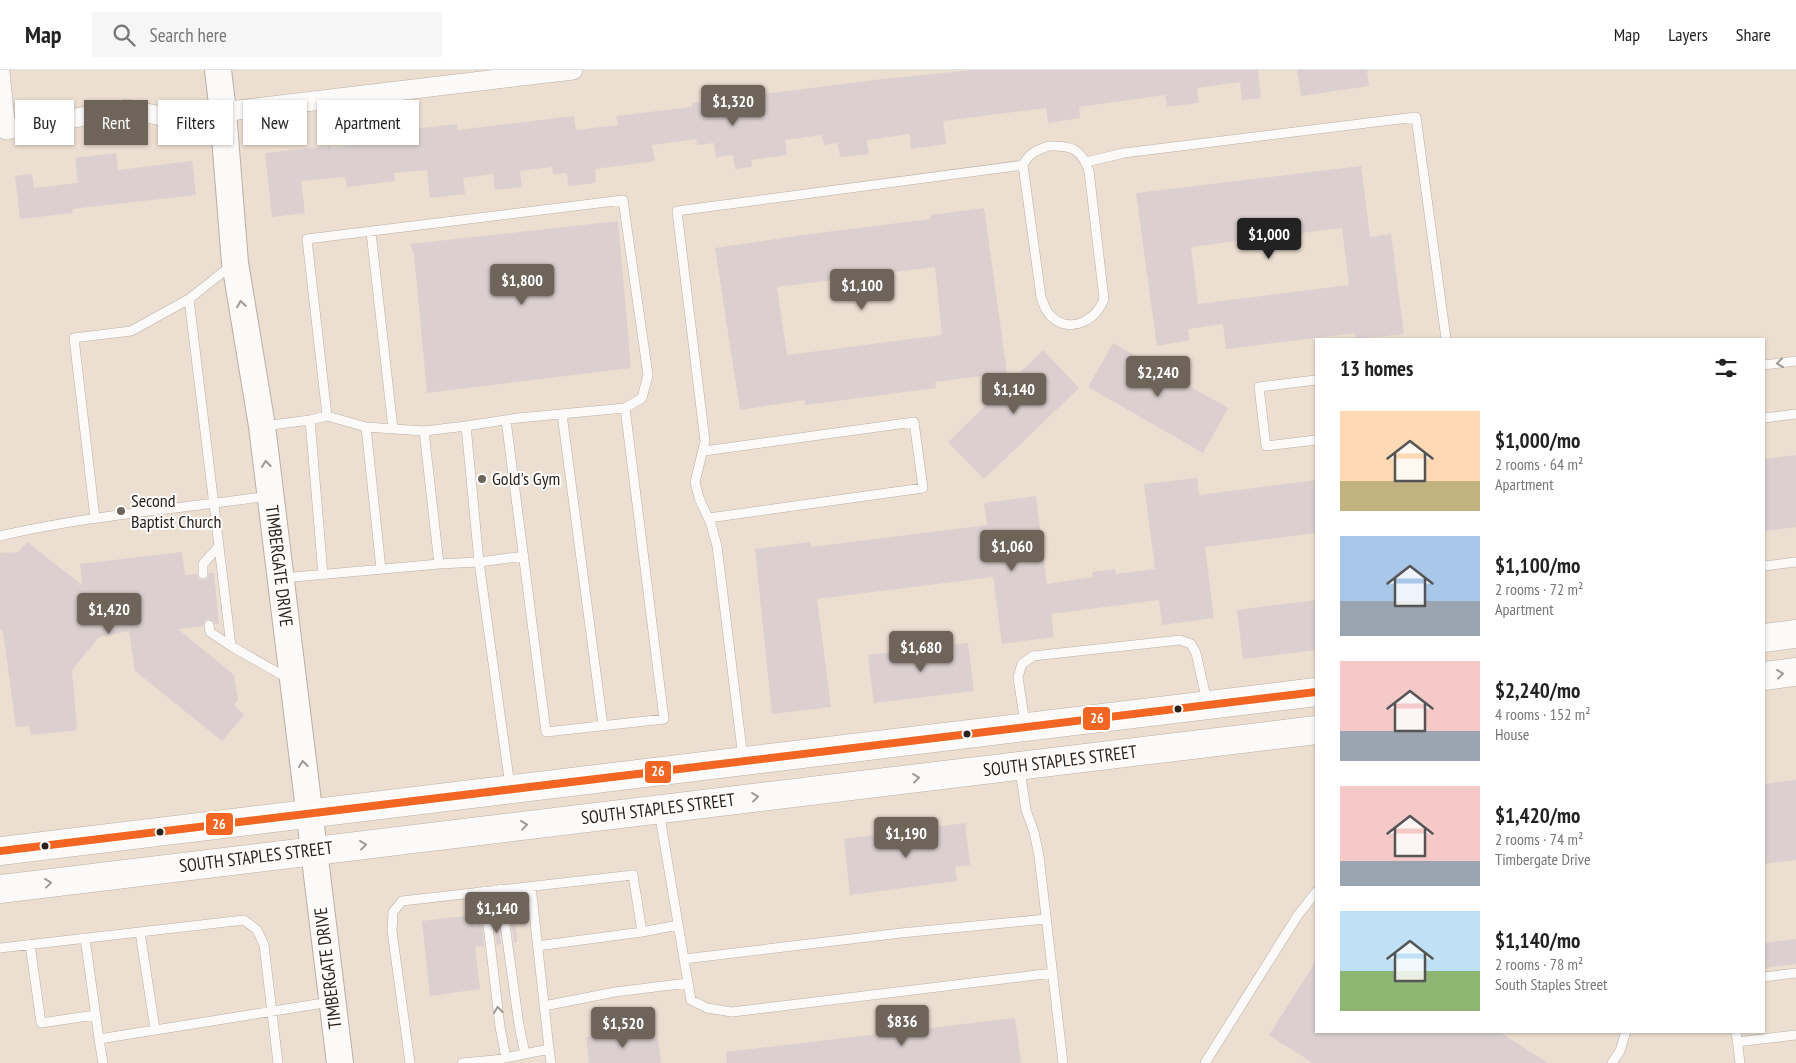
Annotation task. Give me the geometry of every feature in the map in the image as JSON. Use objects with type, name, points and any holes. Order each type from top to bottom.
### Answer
[{"type":"main road","points":[[1765,638],[1796,634]]},
{"type":"main road","points":[[1765,676],[1796,672]]},
{"type":"main road","points":[[0,851],[1315,692]]},
{"type":"main road","points":[[1287,733],[1315,719]]},
{"type":"main road","name":"SOUTH STAPLES STREET","points":[[0,889],[1315,730]]},
{"type":"street","name":"TIMBERGATE DRIVE","points":[[218,70],[222,100]]},
{"type":"street","points":[[233,110],[455,77],[573,70]]},
{"type":"street","points":[[0,72],[6,130],[127,109],[158,115]]},
{"type":"street","name":"TIMBERGATE DRIVE","points":[[226,145],[235,263],[262,426],[340,1063]]},
{"type":"lane","points":[[1086,162],[1124,153],[1416,117],[1446,338]]},
{"type":"lane","points":[[1059,146],[1072,148],[1079,152],[1086,162],[1089,171],[1104,299],[1102,307],[1092,318],[1079,324],[1055,320],[1048,313],[1043,303],[1023,165],[1033,152],[1059,146]]},
{"type":"lane","points":[[744,761],[717,546],[695,482],[705,441],[677,211],[1023,165]]},
{"type":"lane","points":[[262,426],[327,416],[366,427],[424,431],[506,420],[625,408],[642,398],[648,375],[623,200],[307,239],[327,416]]},
{"type":"lane","points":[[371,232],[393,429]]},
{"type":"lane","points":[[95,518],[74,338],[131,331],[188,299],[235,263]]},
{"type":"lane","points":[[188,299],[231,646]]},
{"type":"lane","points":[[1765,365],[1796,361]]},
{"type":"lane","points":[[1315,380],[1259,387],[1266,446],[1315,440]]},
{"type":"lane","points":[[506,420],[546,732],[664,719],[625,408]]},
{"type":"lane","points":[[562,414],[603,726]]},
{"type":"lane","points":[[1765,418],[1796,414]]},
{"type":"lane","points":[[310,420],[323,575]]},
{"type":"lane","points":[[704,451],[914,422],[923,488],[708,518]]},
{"type":"lane","points":[[466,426],[479,562],[511,789]]},
{"type":"lane","points":[[366,427],[381,569]]},
{"type":"lane","points":[[424,431],[439,564]]},
{"type":"lane","points":[[0,536],[95,518],[270,496]]},
{"type":"lane","points":[[203,574],[202,564],[219,546]]},
{"type":"lane","points":[[281,578],[479,562],[524,556]]},
{"type":"lane","points":[[1765,566],[1796,562]]},
{"type":"lane","points":[[209,625],[210,632],[293,682]]},
{"type":"lane","points":[[1026,727],[1018,677],[1022,664],[1033,656],[1180,640],[1191,644],[1196,654],[1208,705]]},
{"type":"lane","points":[[1020,766],[1026,810],[1034,832],[1039,856],[1063,1063]]},
{"type":"lane","points":[[659,809],[691,1000],[707,1008],[732,1012],[1052,973]]},
{"type":"lane","points":[[410,1063],[392,931],[393,912],[402,901],[633,875],[642,932]]},
{"type":"lane","points":[[531,886],[550,1063]]},
{"type":"lane","points":[[500,889],[519,1025],[525,1054]]},
{"type":"lane","points":[[484,891],[500,1027],[506,1058]]},
{"type":"lane","points":[[1205,1063],[1298,915],[1315,893]]},
{"type":"lane","points":[[684,959],[901,933],[1046,919]]},
{"type":"lane","points":[[0,948],[244,920],[257,930],[264,945],[278,1063]]},
{"type":"lane","points":[[537,946],[642,932],[678,925]]},
{"type":"lane","points":[[140,932],[155,1029]]},
{"type":"lane","points":[[85,938],[103,1063]]},
{"type":"lane","points":[[30,944],[41,1023],[95,1016]]},
{"type":"lane","points":[[1765,977],[1796,973]]},
{"type":"lane","points":[[544,1006],[615,992],[688,982]]},
{"type":"lane","points":[[99,1039],[332,1001]]},
{"type":"lane","points":[[1612,1063],[1620,1051],[1625,1033]]},
{"type":"lane","points":[[1736,1033],[1740,1063]]},
{"type":"lane","points":[[1737,1042],[1796,1035]]},
{"type":"lane","points":[[462,1063],[506,1058],[549,1049]]},
{"type":"building","points":[[972,70],[1258,70],[1261,98],[1242,100],[1240,82],[1197,88],[1199,103],[1167,107],[1165,95],[1079,107],[1080,118],[1048,123],[1046,108],[943,121],[946,144],[911,149],[910,134],[867,140],[869,154],[840,157],[838,143],[824,145],[822,135],[785,140],[787,155],[751,160],[752,167],[735,169],[733,155],[716,157],[714,143],[697,145],[696,139],[652,145],[655,161],[595,169],[596,183],[568,186],[567,173],[553,174],[552,167],[520,171],[522,187],[495,190],[493,174],[463,178],[465,194],[430,198],[427,170],[394,173],[395,181],[347,187],[345,177],[301,181],[305,213],[272,217],[265,153],[331,146],[331,148],[353,145],[419,145],[419,128],[457,124],[457,130],[574,116],[576,130],[618,125],[616,116],[692,107],[692,103],[874,80]]},
{"type":"building","points":[[1297,70],[1367,70],[1369,86],[1301,96]]},
{"type":"building","points":[[116,153],[118,170],[192,161],[196,195],[72,209],[73,213],[20,219],[15,176],[32,174],[34,188],[78,183],[75,158]]},
{"type":"building","points":[[1361,166],[1370,237],[1391,234],[1404,334],[1356,338],[1355,333],[1226,349],[1223,324],[1188,329],[1189,340],[1157,346],[1136,193]],"holes":[[[1342,228],[1349,285],[1198,304],[1191,247]]]},
{"type":"building","points":[[984,208],[1007,373],[935,382],[936,388],[805,405],[805,400],[740,410],[715,248],[930,219],[930,215]],"holes":[[[935,267],[942,335],[787,355],[777,287]]]},
{"type":"building","points":[[618,221],[631,368],[427,393],[414,254],[410,244]]},
{"type":"building","points":[[1113,343],[1228,408],[1203,453],[1088,387]]},
{"type":"building","points":[[1043,350],[1079,388],[984,479],[948,442]]},
{"type":"building","points":[[1796,455],[1796,527],[1765,531],[1765,459]]},
{"type":"building","points":[[1197,478],[1199,495],[1315,480],[1315,533],[1205,547],[1214,618],[1162,625],[1159,600],[1051,614],[1054,637],[1002,644],[993,577],[817,599],[831,707],[772,714],[755,549],[810,542],[811,547],[987,525],[984,503],[1036,496],[1047,584],[1093,577],[1092,572],[1115,569],[1116,574],[1155,569],[1144,484]]},
{"type":"building","points":[[27,542],[82,585],[80,564],[182,552],[185,575],[197,574],[199,579],[203,580],[208,578],[209,573],[214,573],[219,624],[215,624],[214,621],[209,619],[205,620],[203,626],[178,629],[234,675],[238,699],[234,705],[244,715],[222,741],[135,671],[129,631],[99,637],[72,670],[77,730],[31,735],[29,726],[16,727],[3,632],[0,629],[0,553],[18,552]]},
{"type":"building","points":[[1315,600],[1315,650],[1243,659],[1237,610]]},
{"type":"building","points":[[968,643],[974,691],[874,703],[868,655]]},
{"type":"building","points":[[1796,780],[1796,860],[1765,864],[1765,784]]},
{"type":"building","points":[[965,823],[970,865],[955,867],[957,881],[850,895],[844,839]]},
{"type":"building","points":[[473,915],[474,926],[482,925],[484,946],[475,947],[480,989],[430,996],[422,921]]},
{"type":"building","points":[[515,920],[517,942],[514,942],[511,921]]},
{"type":"building","points":[[494,923],[498,923],[501,944],[497,945]]},
{"type":"building","points":[[1796,939],[1796,964],[1765,968],[1765,943]]},
{"type":"building","points":[[1315,963],[1315,1033],[1501,1033],[1548,1063],[1313,1063],[1269,1035]]},
{"type":"building","points":[[1015,1018],[1021,1063],[727,1063],[726,1052]]},
{"type":"building","points":[[645,1030],[646,1040],[658,1038],[661,1063],[589,1063],[586,1037]]},
{"type":"transit line","name":"26","points":[[0,851],[1315,692]]},
{"type":"place","name":"Gold's Gym","points":[[482,479]]},
{"type":"place","name":"Second Baptist Church","points":[[121,511]]}]
